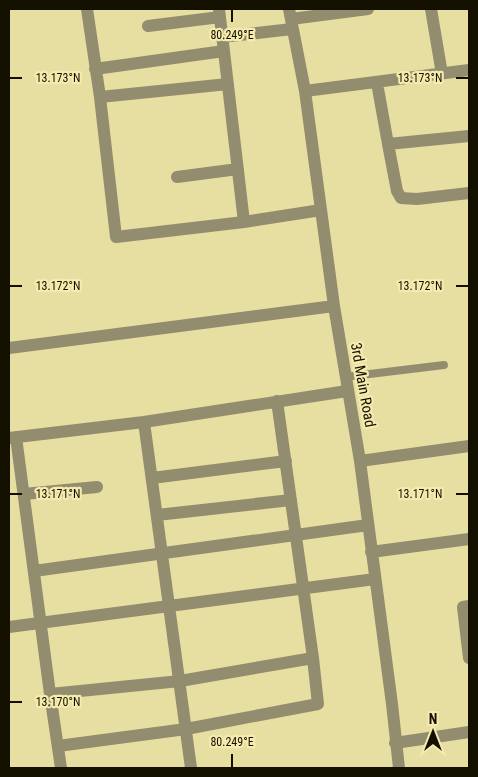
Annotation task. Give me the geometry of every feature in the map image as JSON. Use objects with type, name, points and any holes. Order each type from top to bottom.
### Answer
[{"type":"street","points":[[87,9],[100,97],[116,237],[244,222],[321,210]]},
{"type":"street","points":[[222,36],[291,19],[368,9]]},
{"type":"street","points":[[431,9],[442,74]]},
{"type":"street","points":[[148,26],[219,13],[244,222]]},
{"type":"street","name":"3rd Main Road","points":[[291,19],[305,91],[334,306],[360,461],[399,768]]},
{"type":"street","points":[[95,68],[224,51]]},
{"type":"street","points":[[305,91],[469,70]]},
{"type":"street","points":[[377,83],[397,192],[401,198],[426,198],[469,193]]},
{"type":"street","points":[[100,97],[228,84]]},
{"type":"street","points":[[388,144],[469,136]]},
{"type":"street","points":[[177,177],[238,169]]},
{"type":"street","points":[[9,348],[334,306]]},
{"type":"street","points":[[61,768],[24,494],[12,438],[144,422],[347,392]]},
{"type":"street","points":[[58,746],[186,729],[318,704],[278,401]]},
{"type":"street","points":[[144,422],[192,768]]},
{"type":"street","points":[[360,461],[469,446]]},
{"type":"street","points":[[152,478],[286,460]]},
{"type":"street","points":[[24,494],[97,487]]},
{"type":"street","points":[[157,515],[291,500]]},
{"type":"street","points":[[34,571],[368,525]]},
{"type":"street","points":[[371,552],[469,539]]},
{"type":"street","points":[[9,627],[375,579]]},
{"type":"street","points":[[469,606],[463,607],[469,662]]},
{"type":"street","points":[[50,694],[180,681],[313,658]]},
{"type":"street","points":[[396,742],[469,732]]},
{"type":"lane","points":[[345,377],[444,365]]}]
